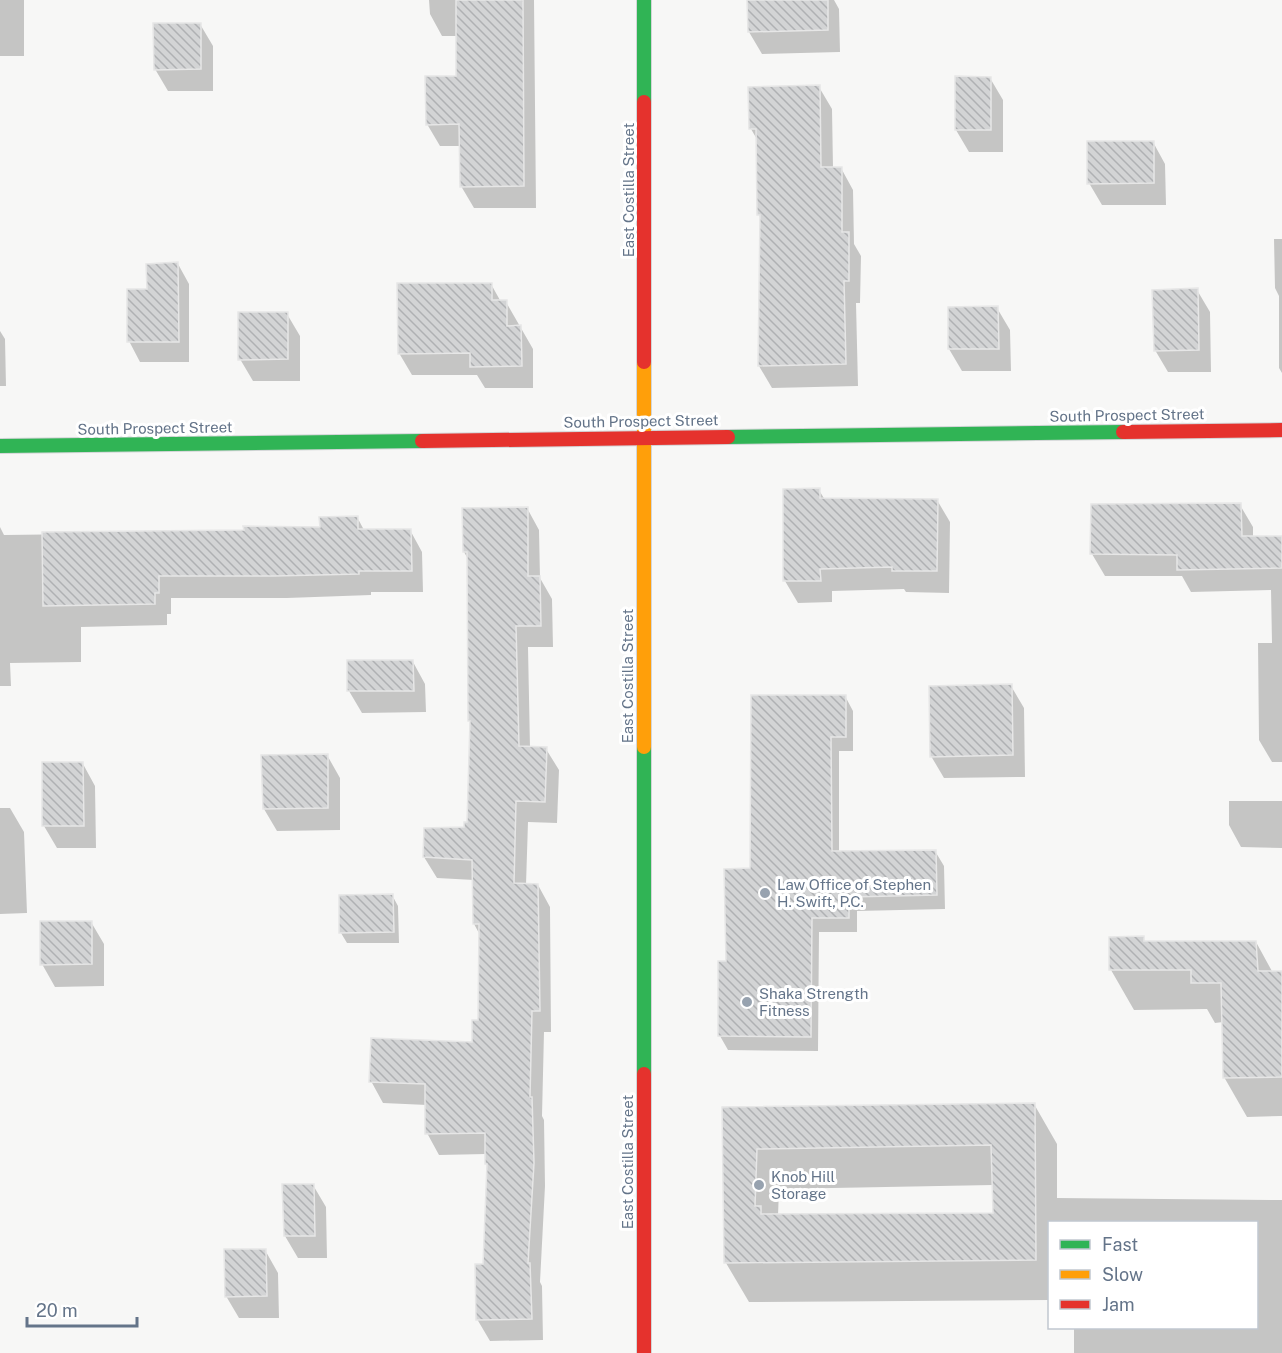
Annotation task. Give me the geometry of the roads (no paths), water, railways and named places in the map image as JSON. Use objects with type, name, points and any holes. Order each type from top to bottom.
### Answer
[{"type":"street","name":"East Costilla Street","points":[[644,0],[644,1353]]},
{"type":"street","name":"South Prospect Street","points":[[0,446],[1282,430]]},
{"type":"place","name":"Law Office of Stephen H. Swift, P.C.","points":[[765,893]]},
{"type":"place","name":"Shaka Strength Fitness","points":[[747,1002]]},
{"type":"place","name":"Knob Hill Storage","points":[[759,1185]]}]
